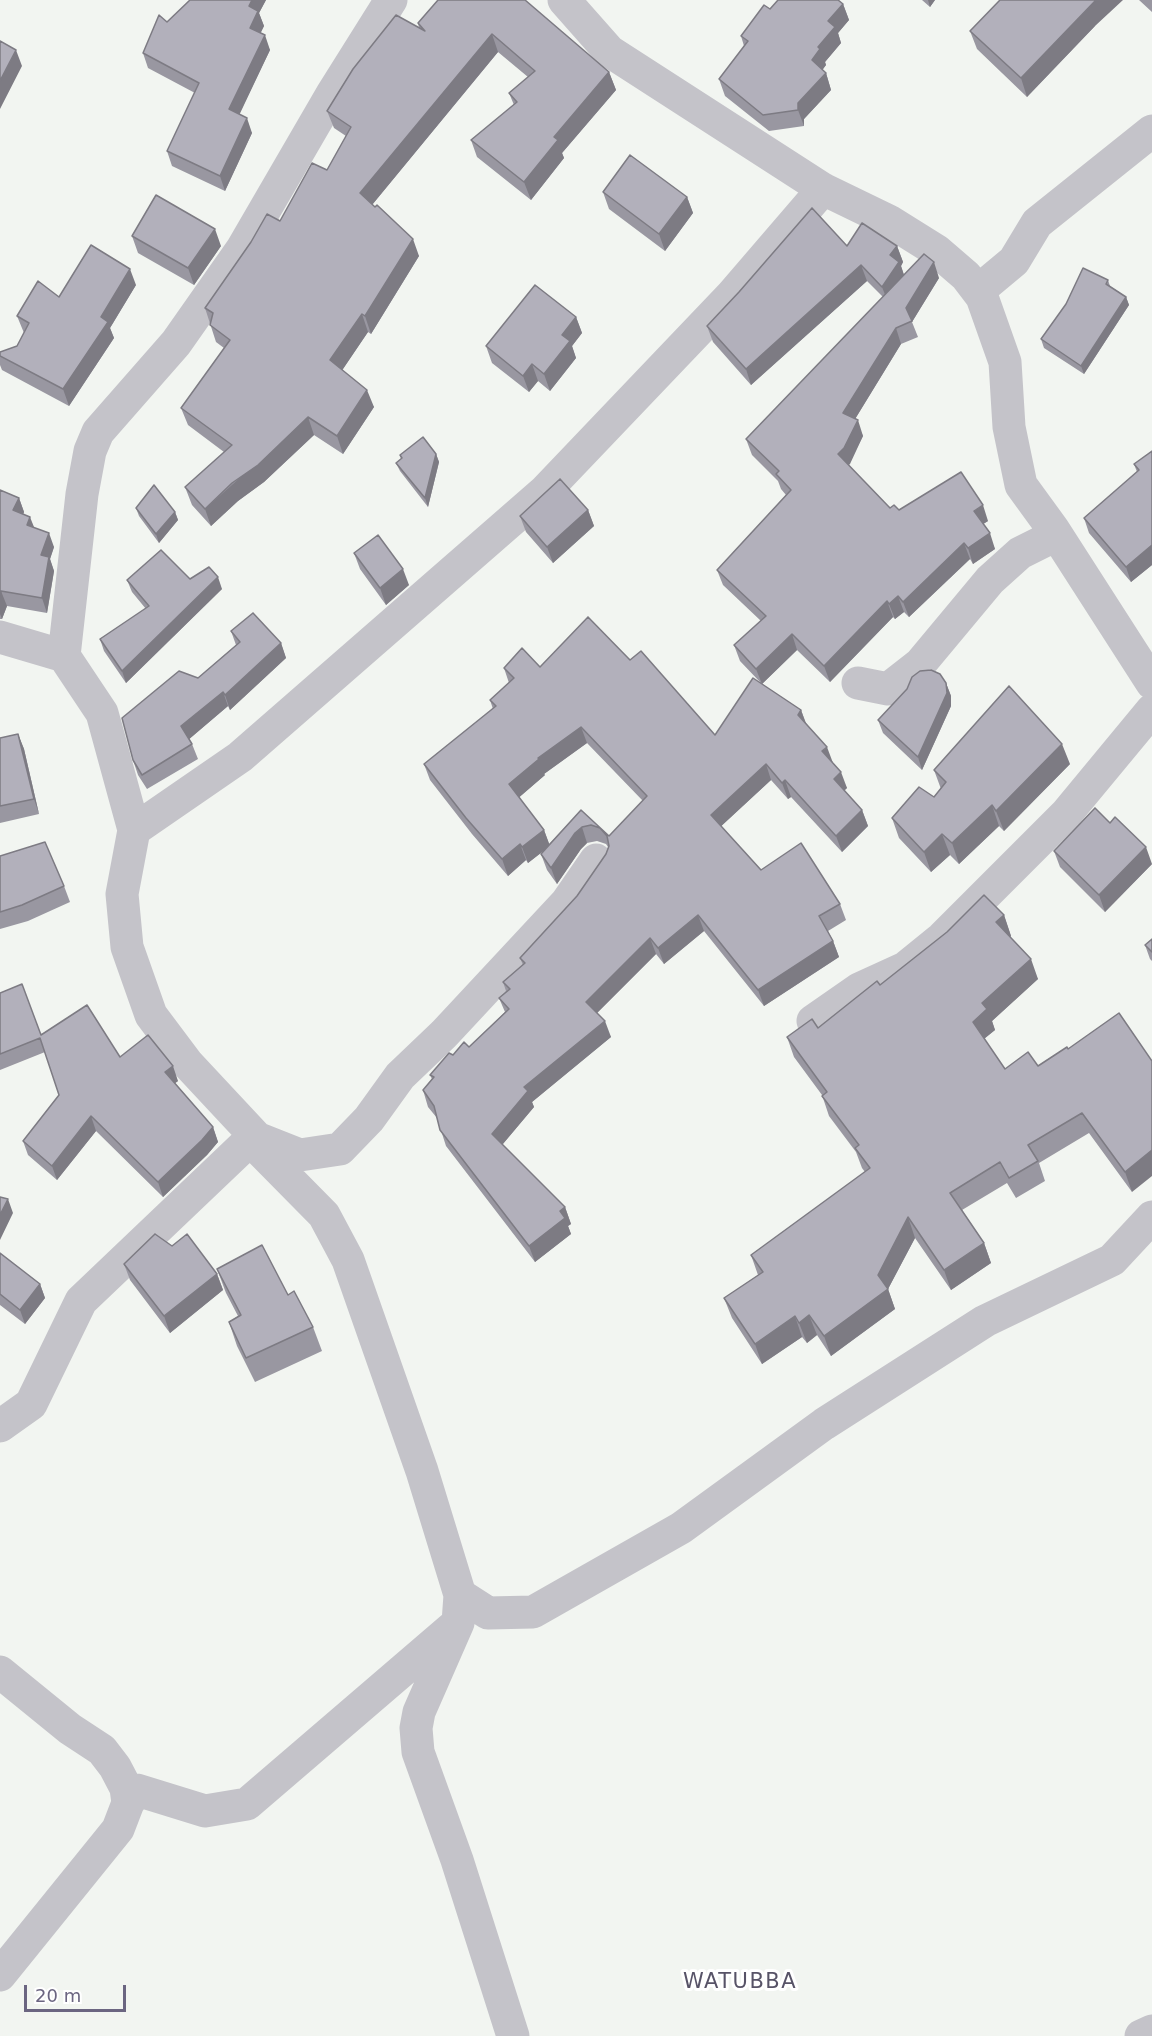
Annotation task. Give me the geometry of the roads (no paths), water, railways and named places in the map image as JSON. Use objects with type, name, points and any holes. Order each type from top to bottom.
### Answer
[{"type":"street","points":[[64,656],[82,494],[90,451],[99,432],[176,343],[242,249],[332,94],[391,0]]},
{"type":"street","points":[[564,0],[609,51],[823,189],[889,221],[937,251],[966,276],[982,297],[1005,362],[1009,427],[1021,485],[1152,683]]},
{"type":"street","points":[[978,291],[1014,261],[1037,223],[1152,131]]},
{"type":"street","points":[[134,830],[240,757],[545,491],[731,296],[823,189]]},
{"type":"street","points":[[858,683],[888,689],[920,664],[990,580],[1020,553],[1056,535]]},
{"type":"street","points":[[0,637],[64,656],[102,713],[134,830],[122,894],[127,947],[152,1015],[187,1064],[324,1215],[348,1260],[422,1471],[459,1609],[419,1712],[416,1728],[418,1752],[457,1860],[513,2036]]},
{"type":"street","points":[[813,1021],[859,989],[905,968],[942,938],[1066,814],[1152,710]]},
{"type":"street","points":[[254,1139],[300,1155],[340,1149],[369,1119],[400,1076],[444,1034],[567,902],[596,860]]},
{"type":"street","points":[[0,1426],[31,1404],[81,1301],[254,1139]]},
{"type":"street","points":[[459,1609],[488,1613],[533,1612],[681,1528],[824,1424],[985,1321],[1112,1260],[1152,1217]]},
{"type":"street","points":[[0,1975],[118,1829],[128,1803],[138,1790],[205,1811],[247,1804],[459,1609]]},
{"type":"street","points":[[0,1672],[70,1729],[102,1750],[115,1767],[126,1788],[128,1803]]},
{"type":"street","points":[[1141,2036],[1152,2031]]},
{"type":"district","name":"WATUBBA","points":[[740,1983]]}]
